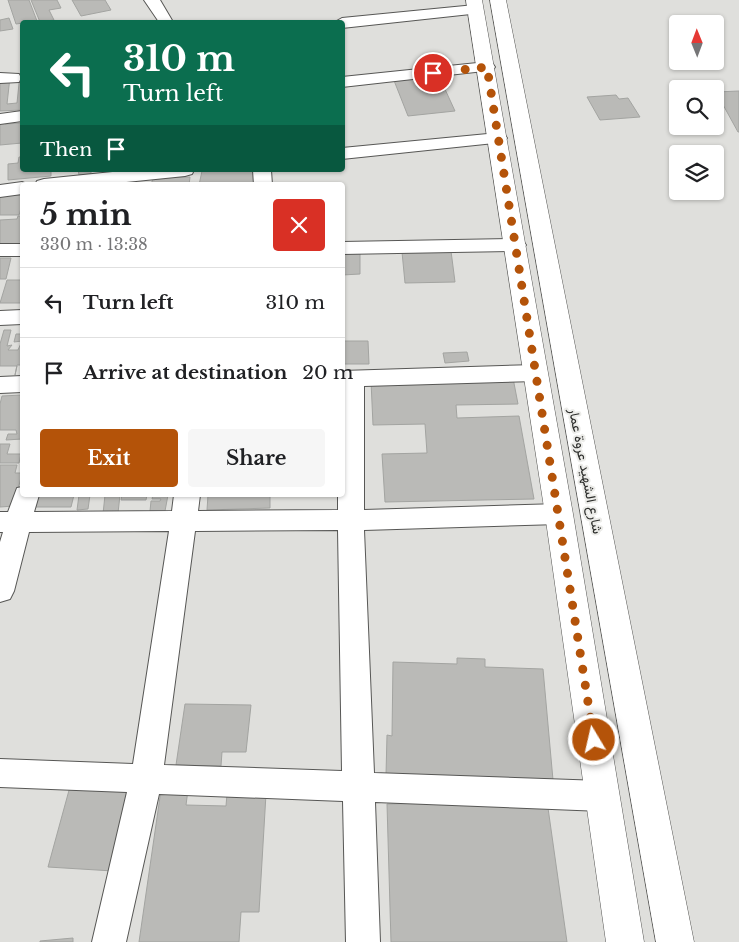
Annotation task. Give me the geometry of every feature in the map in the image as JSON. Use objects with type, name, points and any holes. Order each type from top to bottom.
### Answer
[{"type":"street","points":[[152,0],[165,20]]},
{"type":"street","points":[[345,23],[482,3],[487,67],[625,942]]},
{"type":"street","name":"شارع الشهيد عروة عمار","points":[[482,3],[675,942]]},
{"type":"street","points":[[345,82],[487,67]]},
{"type":"street","points":[[0,119],[20,116]]},
{"type":"street","points":[[345,154],[498,138]]},
{"type":"street","points":[[89,182],[169,172]]},
{"type":"street","points":[[55,179],[74,182]]},
{"type":"street","points":[[0,191],[20,188]]},
{"type":"street","points":[[345,248],[516,245]]},
{"type":"street","points":[[0,250],[20,250]]},
{"type":"street","points":[[0,318],[20,317]]},
{"type":"street","points":[[363,942],[347,379],[536,373]]},
{"type":"street","points":[[0,384],[20,384]]},
{"type":"street","points":[[0,591],[10,522],[25,497]]},
{"type":"street","points":[[10,522],[186,508],[351,520],[559,514]]},
{"type":"street","points":[[109,942],[146,779],[186,508]]},
{"type":"street","points":[[0,773],[602,796]]},
{"type":"building","points":[[8,0],[29,0],[37,20],[20,20],[20,23],[16,24]]},
{"type":"building","points":[[31,0],[57,0],[61,8],[49,10],[54,20],[39,20]]},
{"type":"building","points":[[72,0],[105,0],[111,10],[81,16]]},
{"type":"building","points":[[9,18],[13,29],[0,31],[0,20]]},
{"type":"building","points":[[20,74],[20,110],[0,111],[0,78],[10,77],[7,104],[17,103]]},
{"type":"building","points":[[438,74],[455,111],[408,116],[393,78]]},
{"type":"building","points":[[739,91],[739,132],[724,107],[724,92]]},
{"type":"building","points":[[616,95],[619,99],[628,98],[640,117],[600,120],[587,97]]},
{"type":"building","points":[[0,119],[5,119],[5,124],[20,123],[20,143],[0,145]]},
{"type":"building","points":[[20,157],[20,172],[51,172],[51,176],[8,180],[8,164],[18,163]]},
{"type":"building","points":[[78,172],[91,172],[91,174],[79,175]]},
{"type":"building","points":[[202,172],[260,172],[258,182],[200,182]]},
{"type":"building","points":[[190,177],[189,182],[152,182],[153,178]]},
{"type":"building","points":[[0,195],[20,195],[19,215],[0,215]]},
{"type":"building","points":[[20,216],[20,247],[0,248],[0,220],[17,219]]},
{"type":"building","points":[[451,251],[455,282],[405,283],[402,252]]},
{"type":"building","points":[[360,253],[360,274],[345,275],[345,254]]},
{"type":"building","points":[[0,258],[11,258],[6,279],[0,279]]},
{"type":"building","points":[[7,280],[20,280],[20,303],[0,303]]},
{"type":"building","points":[[4,330],[11,330],[7,346],[12,345],[8,350],[18,350],[20,346],[20,365],[0,366],[0,344]]},
{"type":"building","points":[[16,334],[20,334],[20,341],[14,342]]},
{"type":"building","points":[[345,341],[368,341],[369,364],[345,364]]},
{"type":"building","points":[[467,352],[469,361],[445,363],[443,353]]},
{"type":"building","points":[[513,378],[518,404],[456,405],[457,418],[519,416],[534,499],[385,502],[382,454],[427,453],[425,424],[373,425],[371,381]]},
{"type":"building","points":[[20,395],[20,439],[6,440],[8,434],[17,434],[16,430],[0,430],[0,404],[2,396]]},
{"type":"building","points":[[0,444],[10,444],[7,454],[20,454],[19,463],[0,463]]},
{"type":"building","points":[[0,465],[17,465],[15,473],[20,473],[20,481],[14,506],[0,507]]},
{"type":"building","points":[[36,497],[74,497],[71,507],[34,507]]},
{"type":"building","points":[[79,497],[90,497],[88,509],[77,510]]},
{"type":"building","points":[[105,497],[120,497],[118,513],[103,514]]},
{"type":"building","points":[[122,497],[147,497],[146,500],[121,500]]},
{"type":"building","points":[[152,497],[168,497],[165,511],[150,511],[151,501],[160,501],[161,499],[152,499]]},
{"type":"building","points":[[208,497],[270,497],[270,508],[207,510]]},
{"type":"building","points":[[457,658],[485,659],[485,667],[543,669],[553,780],[386,775],[387,735],[392,736],[393,662],[457,664]]},
{"type":"building","points":[[185,704],[251,705],[246,752],[222,752],[221,766],[176,765]]},
{"type":"building","points":[[74,772],[150,776],[113,871],[48,867]]},
{"type":"building","points":[[161,790],[188,790],[186,805],[226,806],[227,794],[266,794],[259,912],[241,912],[239,942],[139,942]]},
{"type":"building","points":[[547,801],[567,942],[391,942],[387,804]]},
{"type":"building","points":[[73,938],[73,942],[40,942],[40,941]]},
{"type":"route","points":[[433,73],[487,67],[594,740]]}]
